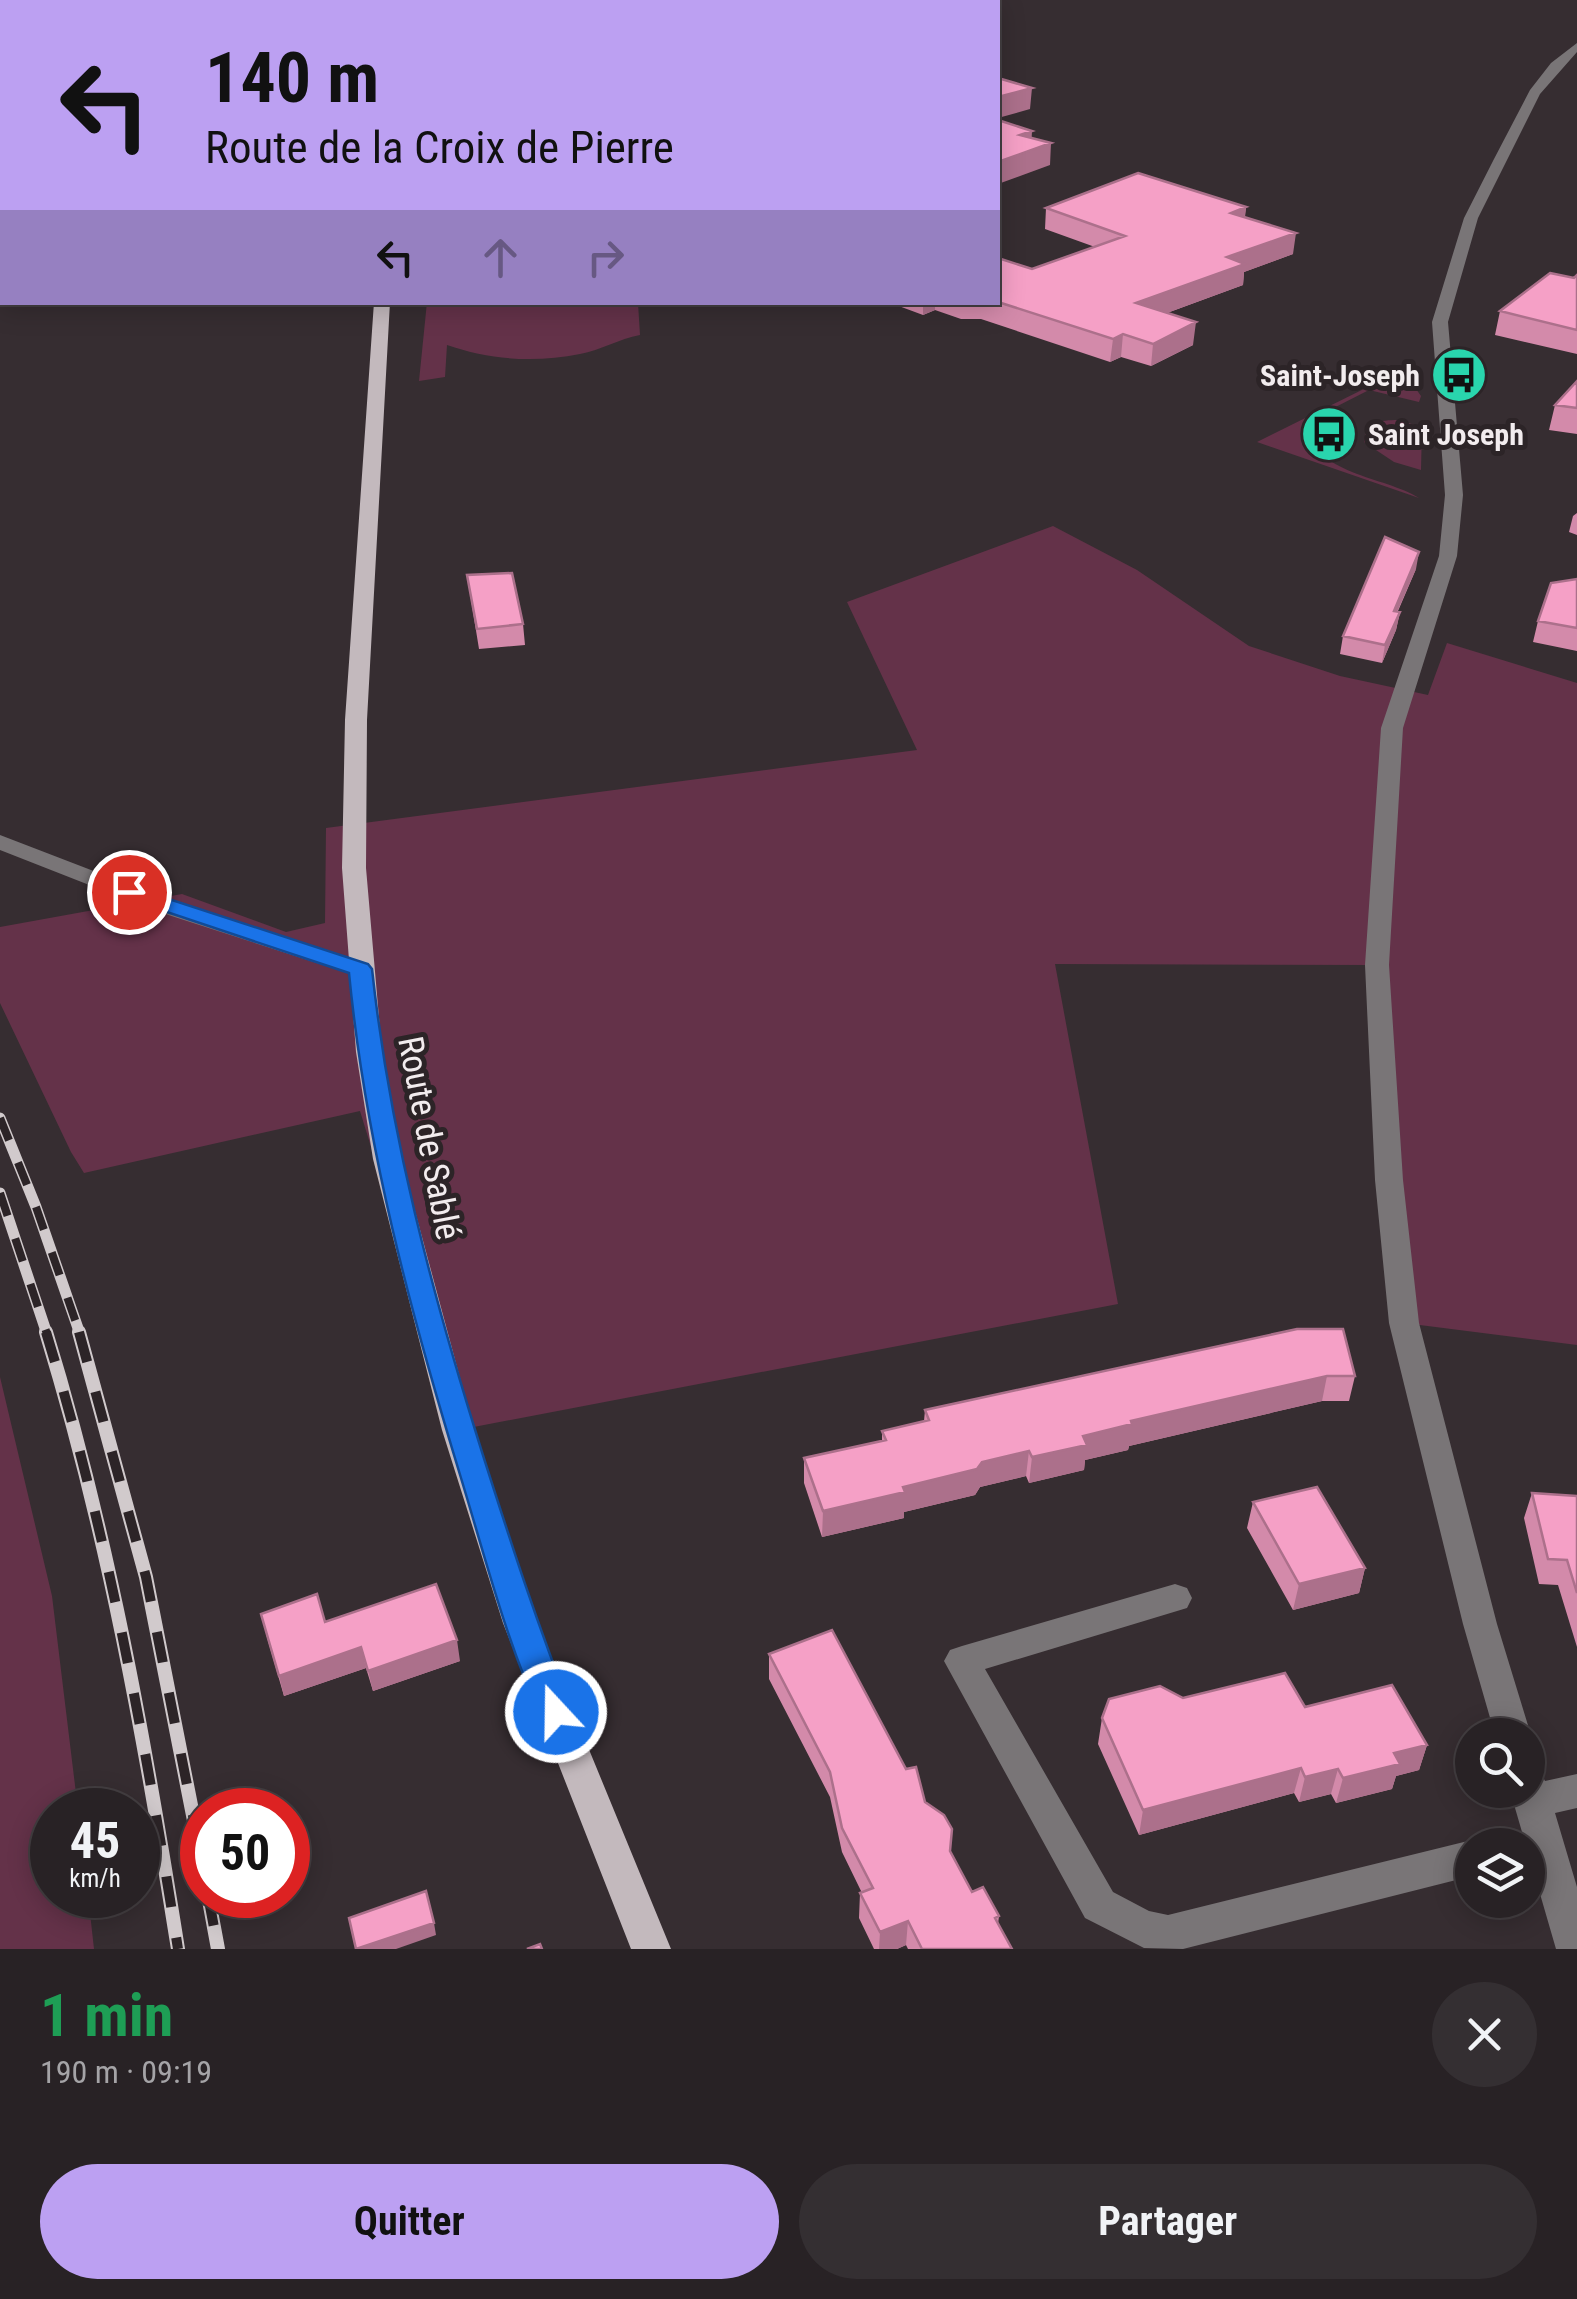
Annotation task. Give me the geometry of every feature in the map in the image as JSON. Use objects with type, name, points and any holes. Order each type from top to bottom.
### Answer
[{"type":"main road","name":"Route de Sablé","points":[[382,305],[356,720],[354,868],[369,1052],[387,1159],[458,1430],[520,1623],[652,1949]]},
{"type":"street","points":[[1508,1718],[1480,1624],[1404,1323],[1389,1180],[1377,965],[1392,728],[1448,556],[1454,495],[1440,322],[1471,218],[1500,159],[1534,93],[1577,46]]},
{"type":"street","points":[[0,842],[162,905],[360,969]]},
{"type":"street","points":[[1175,1598],[962,1660],[1099,1905],[1144,1930],[1168,1934],[1455,1862]]},
{"type":"street","points":[[1545,1792],[1577,1790]]},
{"type":"street","points":[[1545,1875],[1576,1949]]},
{"type":"shaded area","points":[[427,305],[638,305],[640,335],[588,352],[546,358],[496,357],[447,345],[445,377],[419,381]]},
{"type":"shaded area","points":[[1386,378],[1416,389],[1421,396],[1419,402],[1369,390],[1312,419],[1308,425],[1313,442],[1336,464],[1419,498],[1257,442]]},
{"type":"shaded area","points":[[1398,420],[1422,427],[1421,470],[1394,462],[1364,442],[1375,424]]},
{"type":"shaded area","points":[[1053,526],[1137,570],[1249,646],[1340,676],[1428,695],[1447,643],[1577,683],[1577,1345],[1404,1323],[1377,965],[1055,964],[1118,1304],[458,1430],[360,1111],[84,1173],[0,1003],[0,927],[182,894],[286,932],[325,923],[326,828],[917,750],[847,602]]},
{"type":"shaded area","points":[[0,1377],[52,1596],[75,1788],[30,1788],[30,1918],[91,1918],[94,1949],[0,1949]]},
{"type":"building","points":[[1000,79],[1032,88],[1000,96]]},
{"type":"building","points":[[1000,121],[1032,131],[1020,135],[1051,143],[1000,161]]},
{"type":"building","points":[[1138,173],[1246,207],[1231,213],[1296,233],[1227,257],[1245,264],[1136,303],[1196,322],[1153,344],[1123,334],[1113,339],[1000,303],[1000,259],[1032,269],[1125,236],[1046,208]]},
{"type":"building","points":[[1550,273],[1574,278],[1577,275],[1577,330],[1500,311]]},
{"type":"building","points":[[1577,381],[1577,408],[1555,405]]},
{"type":"building","points":[[1385,537],[1419,552],[1394,611],[1400,612],[1385,645],[1343,636]]},
{"type":"building","points":[[512,573],[523,624],[477,629],[467,575]]},
{"type":"building","points":[[1577,579],[1577,628],[1538,621],[1551,583]]},
{"type":"building","points":[[1297,1329],[1343,1329],[1355,1376],[1327,1376],[1131,1421],[1132,1424],[1083,1436],[1087,1445],[1032,1457],[1029,1451],[982,1462],[977,1469],[903,1487],[905,1492],[823,1511],[804,1458],[886,1440],[882,1431],[929,1420],[925,1410]]},
{"type":"building","points":[[1317,1487],[1365,1568],[1299,1584],[1253,1502]]},
{"type":"building","points":[[1532,1493],[1577,1496],[1577,1593],[1567,1560],[1548,1559]]},
{"type":"building","points":[[436,1584],[457,1640],[368,1671],[361,1647],[279,1676],[261,1614],[317,1594],[325,1622]]},
{"type":"building","points":[[832,1630],[906,1769],[916,1767],[925,1802],[944,1815],[952,1829],[950,1851],[972,1892],[983,1887],[1012,1949],[922,1949],[908,1921],[880,1932],[860,1893],[873,1888],[842,1828],[830,1772],[769,1654]]},
{"type":"building","points":[[1285,1673],[1305,1707],[1392,1685],[1427,1745],[1394,1753],[1400,1764],[1343,1778],[1338,1769],[1305,1777],[1301,1768],[1143,1810],[1102,1718],[1109,1699],[1160,1686],[1183,1698]]},
{"type":"building","points":[[426,1891],[434,1923],[356,1949],[349,1918]]},
{"type":"railway","points":[[0,1118],[80,1334]]},
{"type":"railway","points":[[0,1193],[47,1334]]},
{"type":"railway","points":[[46,1332],[88,1484],[123,1638],[178,1949]]},
{"type":"railway","points":[[79,1332],[146,1577],[188,1788]]},
{"type":"railway","points":[[212,1918],[218,1949]]},
{"type":"place","name":"Saint-Joseph","points":[[1459,375]]},
{"type":"place","name":"Saint Joseph","points":[[1329,434]]},
{"type":"route","points":[[129,892],[360,969],[387,1159],[426,1318],[520,1623],[556,1712]]}]
